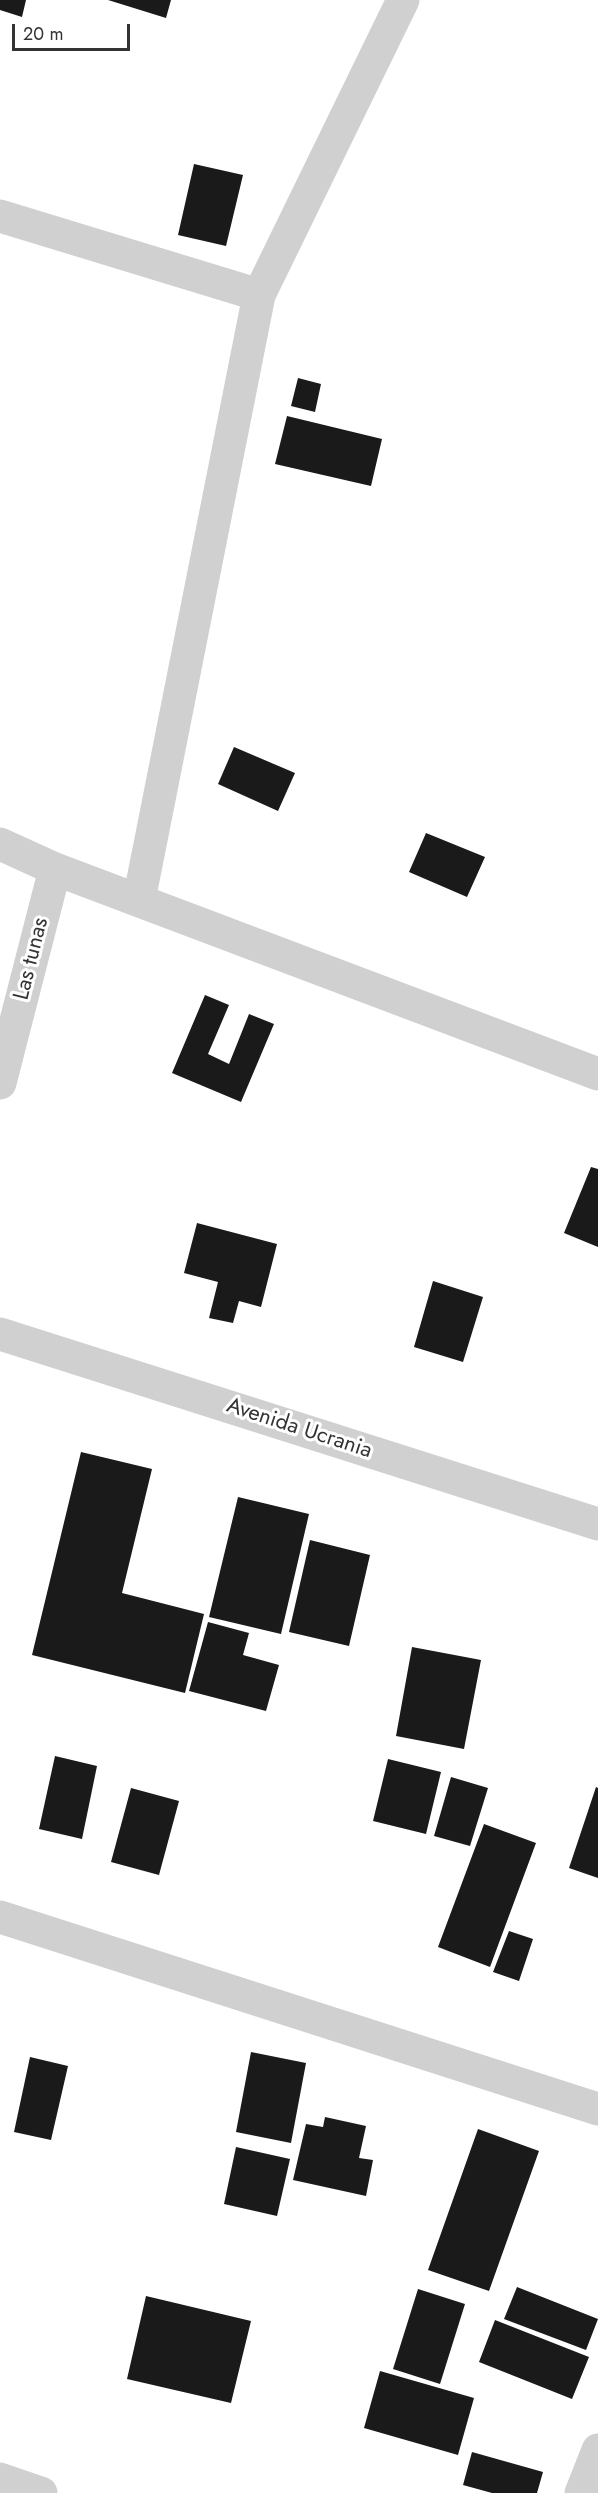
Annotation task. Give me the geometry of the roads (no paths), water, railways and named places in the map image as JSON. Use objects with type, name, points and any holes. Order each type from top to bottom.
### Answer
[{"type":"street","points":[[139,900],[260,295],[403,0]]},
{"type":"street","points":[[0,216],[260,295]]},
{"type":"street","points":[[0,844],[55,869],[598,1074]]},
{"type":"street","name":"Las tunas","points":[[0,1083],[55,869]]},
{"type":"street","name":"Avenida Ucrania","points":[[0,1334],[598,1524]]},
{"type":"street","points":[[0,1917],[598,2109]]},
{"type":"street","points":[[581,2493],[598,2450]]},
{"type":"street","points":[[0,2479],[41,2493]]}]
